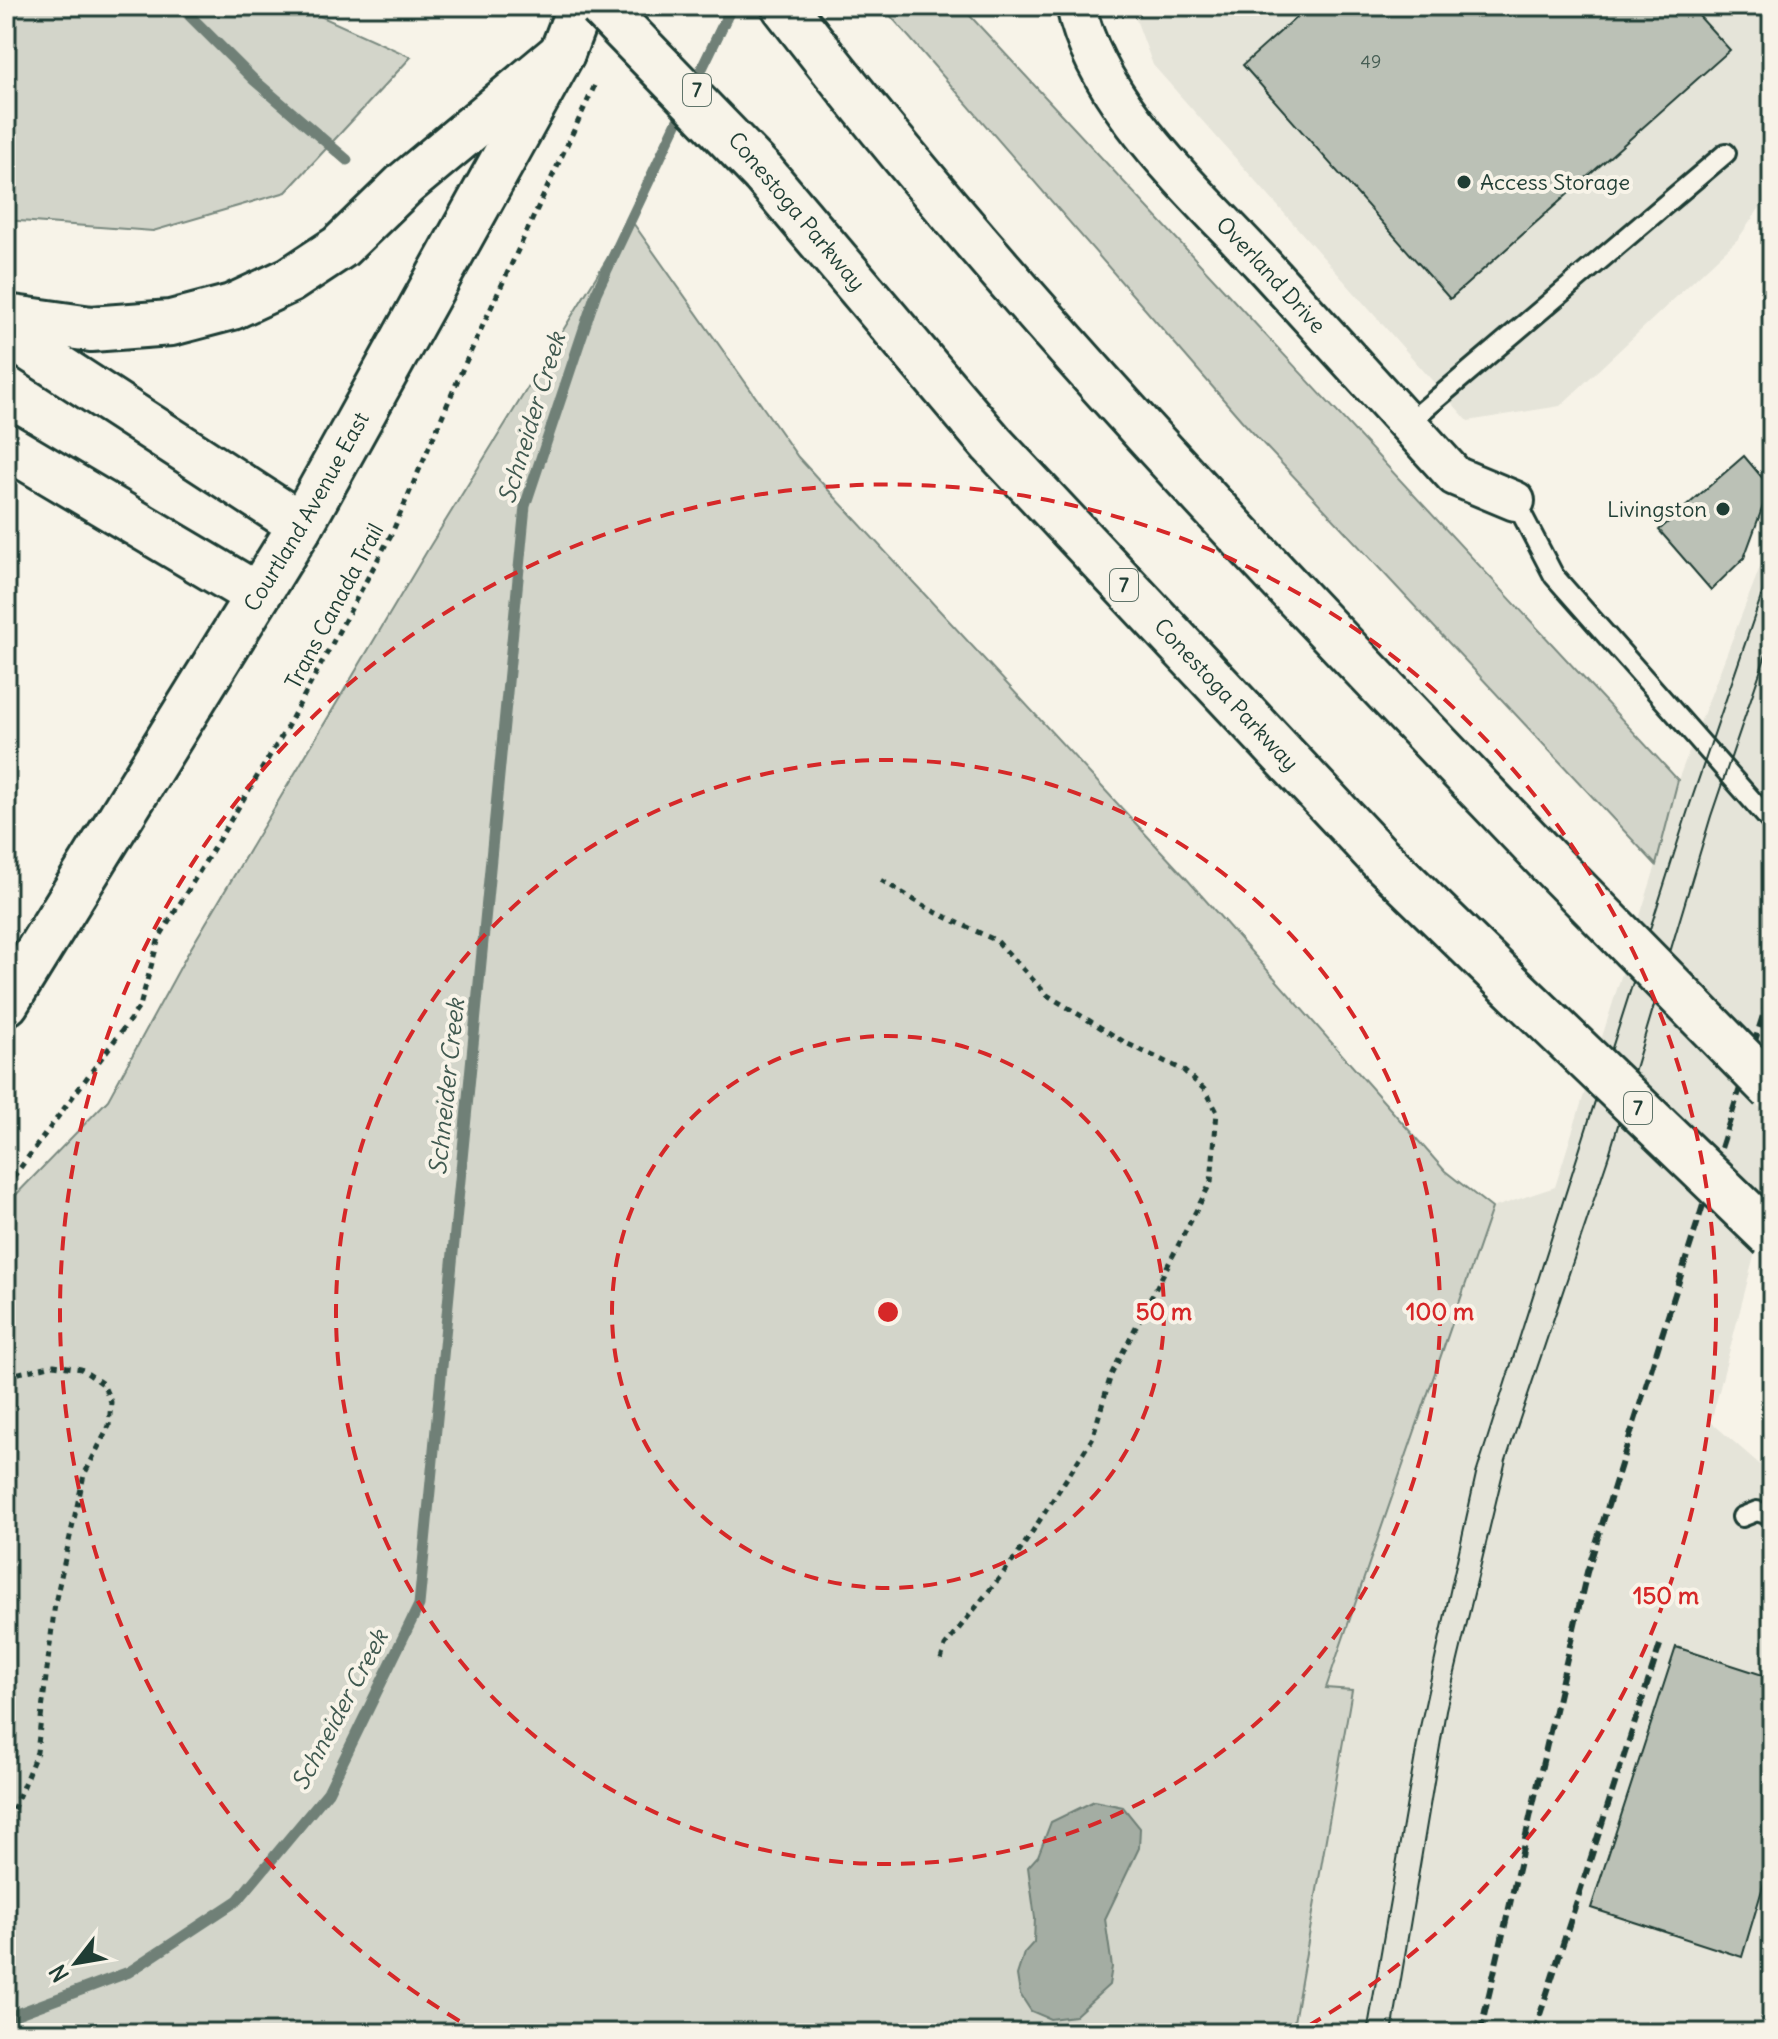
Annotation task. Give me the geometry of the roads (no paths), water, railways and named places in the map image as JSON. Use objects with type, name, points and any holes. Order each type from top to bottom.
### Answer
[{"type":"main road","name":"Courtland Avenue East","points":[[6,1003],[255,594],[301,525],[562,53],[580,6]]},
{"type":"main road","points":[[601,6],[763,173]]},
{"type":"main road","name":"Conestoga Parkway","points":[[630,6],[763,173],[992,444],[1379,857],[1772,1237]]},
{"type":"main road","points":[[784,6],[842,81],[1033,311],[1330,632],[1550,863],[1772,1089]]},
{"type":"main road","points":[[6,317],[91,329],[171,323],[232,307],[290,280],[340,247],[406,183],[562,53]]},
{"type":"main road","points":[[6,333],[301,525]]},
{"type":"main road","points":[[6,446],[255,594]]},
{"type":"street","name":"Overland Drive","points":[[1076,6],[1082,34],[1111,90],[1169,162],[1455,476],[1515,501]]},
{"type":"lane","points":[[1407,424],[1726,153]]},
{"type":"lane","points":[[1515,501],[1554,576],[1772,823]]},
{"type":"lane","points":[[1742,1517],[1757,1511],[1772,1516]]},
{"type":"waterway","points":[[180,6],[254,80],[347,160]]},
{"type":"waterway","name":"Schneider Creek","points":[[692,89],[732,6]]},
{"type":"waterway","name":"Schneider Creek","points":[[6,2018],[129,1972],[238,1900],[328,1792],[419,1605],[525,506],[596,293],[685,105]]},
{"type":"tram line","points":[[1367,2033],[1420,1727],[1476,1474],[1688,810],[1772,565]]},
{"type":"tram line","points":[[1392,2033],[1446,1710],[1506,1460],[1609,1155],[1711,816],[1772,637]]},
{"type":"railway","points":[[1480,2033],[1587,1572],[1772,987]]},
{"type":"railway","points":[[1534,2033],[1660,1645]]},
{"type":"place","name":"Access Storage","points":[[1464,182]]},
{"type":"place","name":"Livingston","points":[[1723,509]]}]
